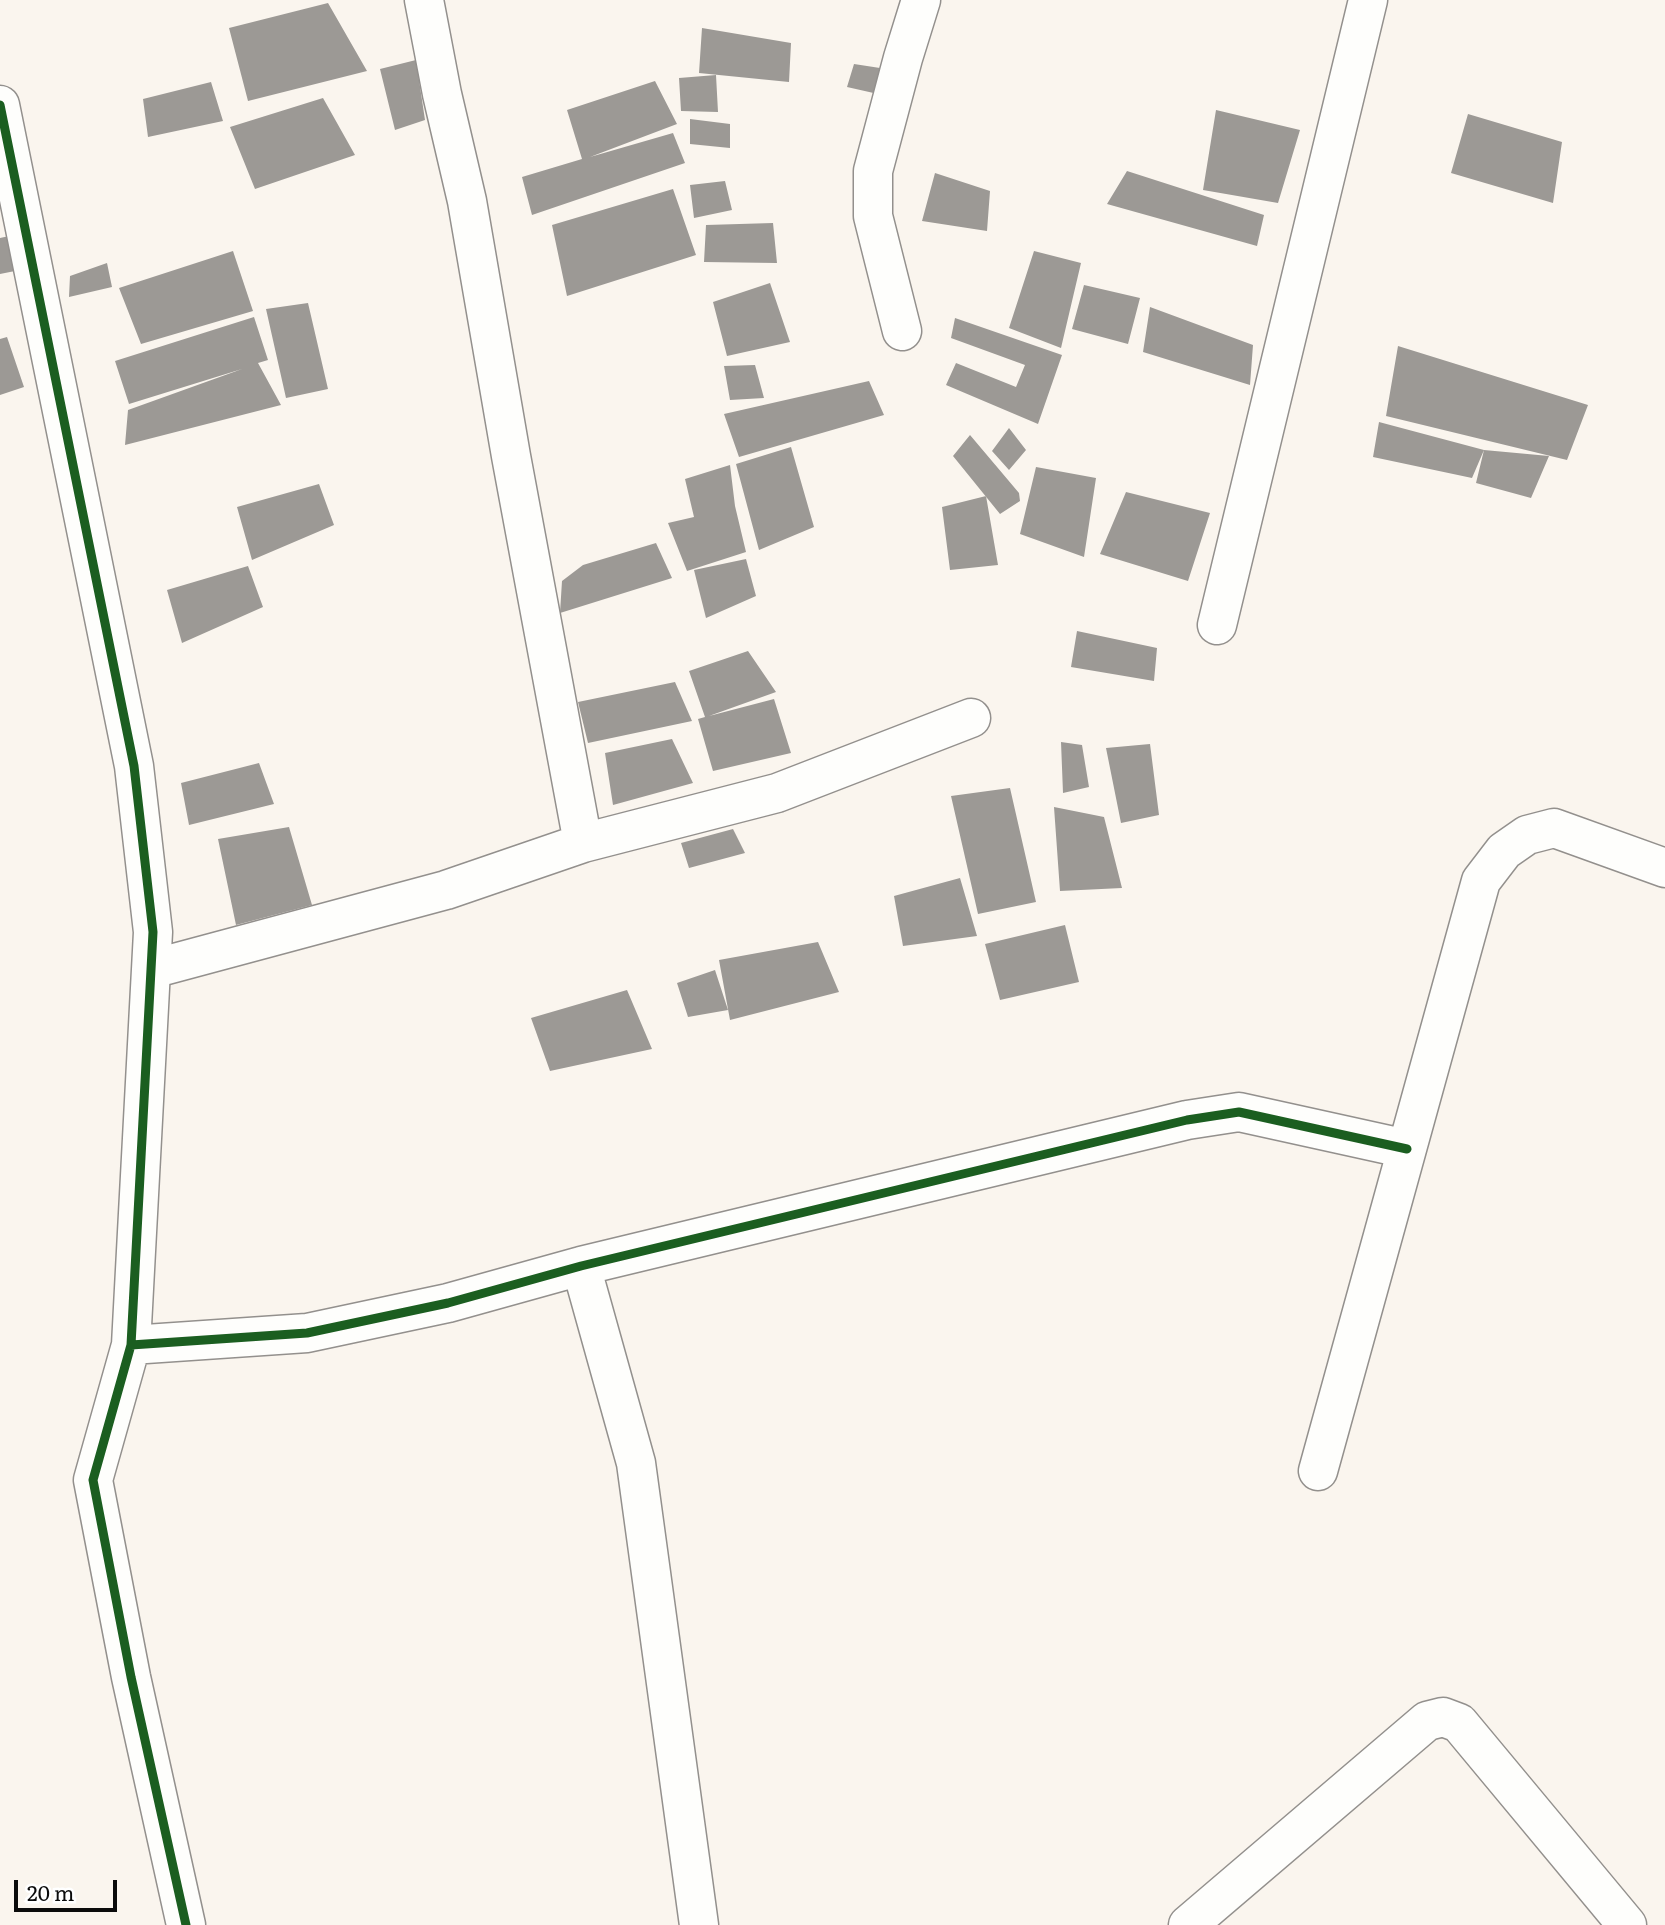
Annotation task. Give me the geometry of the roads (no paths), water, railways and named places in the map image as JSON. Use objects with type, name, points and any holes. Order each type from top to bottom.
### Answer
[{"type":"street","points":[[424,0],[467,201],[583,843]]},
{"type":"street","points":[[902,331],[873,216],[873,172],[921,0]]},
{"type":"street","points":[[1217,625],[1368,0]]},
{"type":"street","points":[[0,105],[134,766],[153,932],[131,1345],[93,1480],[131,1677],[186,1925]]},
{"type":"street","points":[[152,970],[446,890],[583,843],[777,793],[971,718]]},
{"type":"street","points":[[1318,1471],[1481,881],[1504,851],[1527,835],[1554,828],[1665,868]]},
{"type":"street","points":[[131,1345],[307,1333],[448,1303],[581,1266],[1187,1120],[1239,1112],[1407,1149]]},
{"type":"street","points":[[581,1266],[636,1463],[699,1925]]},
{"type":"street","points":[[1188,1925],[1427,1721],[1443,1717],[1459,1723],[1627,1925]]}]
